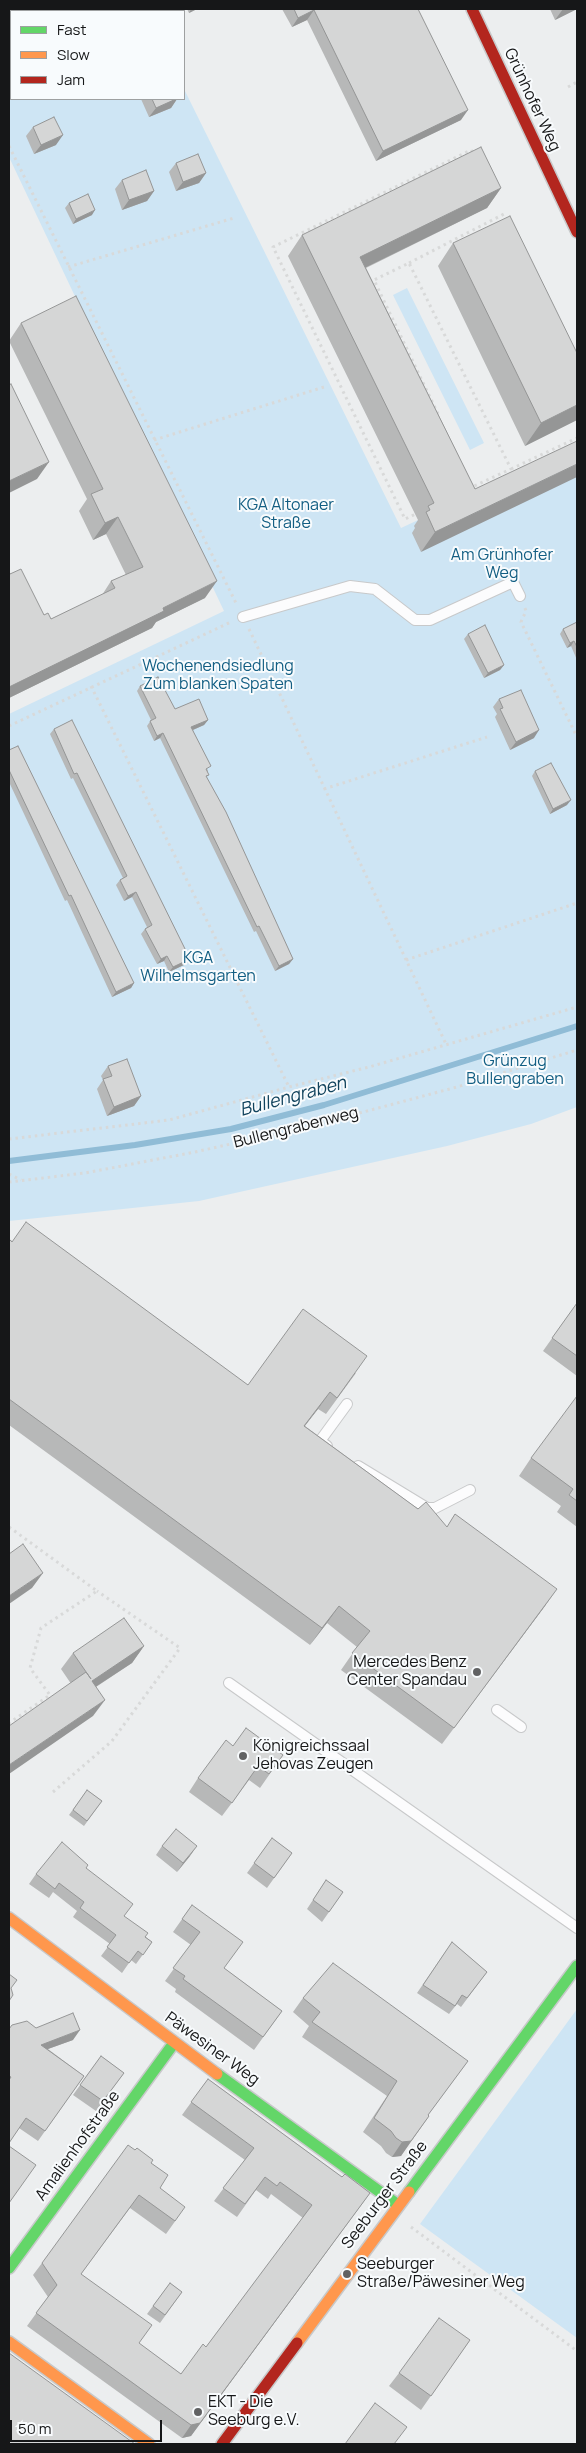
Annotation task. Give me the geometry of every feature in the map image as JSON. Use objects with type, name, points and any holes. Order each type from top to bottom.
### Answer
[{"type":"street","name":"Grünhofer Weg","points":[[472,9],[577,232]]},
{"type":"street","name":"Päwesiner Weg","points":[[9,1918],[174,2043],[398,2205]]},
{"type":"street","name":"Seeburger Straße","points":[[222,2444],[577,1966]]},
{"type":"street","name":"Amalienhofstraße","points":[[9,2268],[174,2043]]},
{"type":"street","points":[[9,2342],[149,2444]]},
{"type":"lane","points":[[243,617],[350,586],[374,589],[415,620],[430,620],[513,582],[520,596]]},
{"type":"lane","points":[[336,1452],[320,1441],[347,1404]]},
{"type":"lane","points":[[352,1462],[427,1508],[435,1508],[470,1490]]},
{"type":"lane","points":[[229,1683],[577,1928]]},
{"type":"lane","points":[[497,1710],[521,1727]]},
{"type":"path","points":[[568,87],[577,82]]},
{"type":"path","points":[[9,146],[243,617],[446,1044]]},
{"type":"path","points":[[422,511],[405,519],[273,248],[471,150],[476,158]]},
{"type":"path","points":[[440,418],[374,280],[506,212]]},
{"type":"path","points":[[68,267],[234,218]]},
{"type":"path","points":[[408,262],[511,469]]},
{"type":"path","points":[[154,440],[324,387]]},
{"type":"path","points":[[464,491],[577,438]]},
{"type":"path","points":[[469,479],[473,487]]},
{"type":"path","points":[[520,596],[526,611],[521,622],[577,737]]},
{"type":"path","points":[[9,726],[91,686],[243,617]]},
{"type":"path","points":[[91,686],[289,1087]]},
{"type":"path","points":[[324,789],[487,737]]},
{"type":"path","points":[[406,960],[577,903]]},
{"type":"path","points":[[9,1139],[169,1120],[369,1067],[577,1007]]},
{"type":"path","name":"Bullengrabenweg","points":[[9,1182],[85,1173],[195,1152],[311,1126],[457,1087],[577,1050]]},
{"type":"path","points":[[9,1174],[22,1181]]},
{"type":"path","points":[[9,1527],[180,1648],[112,1740],[52,1792]]},
{"type":"path","points":[[9,1723],[50,1695],[30,1668],[41,1628],[97,1591]]},
{"type":"path","points":[[411,2227],[577,2351]]},
{"type":"green space","points":[[9,9],[144,9],[10,10],[10,100],[185,100],[185,91],[401,528],[577,446],[577,1107],[531,1124],[447,1146],[199,1201],[9,1221],[9,714],[224,611],[9,157]]},
{"type":"green space","points":[[407,288],[484,443],[470,450],[393,295]]},
{"type":"green space","points":[[577,2009],[577,2338],[420,2224]]},
{"type":"building","points":[[294,9],[418,9],[468,110],[383,151],[314,10],[298,18]]},
{"type":"building","points":[[152,100],[174,100],[156,108]]},
{"type":"building","points":[[54,117],[63,135],[41,145],[33,127]]},
{"type":"building","points":[[481,147],[501,188],[360,257],[475,489],[577,441],[577,464],[435,532],[426,512],[430,510],[428,506],[434,503],[302,235]]},
{"type":"building","points":[[198,154],[206,173],[183,182],[176,163]]},
{"type":"building","points":[[146,170],[154,191],[129,200],[122,180]]},
{"type":"building","points":[[88,194],[95,210],[76,219],[69,203]]},
{"type":"building","points":[[510,216],[577,353],[577,405],[541,423],[453,243]]},
{"type":"building","points":[[76,296],[217,581],[163,608],[164,611],[9,687],[9,572],[10,574],[21,569],[44,615],[48,613],[51,619],[115,588],[111,581],[143,567],[118,517],[105,523],[91,494],[103,489],[21,323]]},
{"type":"building","points":[[11,384],[49,462],[9,481],[9,385]]},
{"type":"building","points":[[577,622],[577,647],[574,641],[570,643],[563,629]]},
{"type":"building","points":[[485,625],[504,665],[488,673],[468,634]]},
{"type":"building","points":[[158,677],[175,709],[199,699],[208,720],[191,727],[211,766],[206,769],[209,775],[206,776],[226,812],[293,959],[279,966],[259,926],[257,927],[163,733],[157,736],[150,721],[156,718],[140,686]]},
{"type":"building","points":[[521,690],[539,730],[516,742],[500,709],[503,708],[499,699]]},
{"type":"building","points":[[72,720],[190,959],[173,967],[167,956],[161,959],[145,929],[152,925],[136,892],[128,896],[120,880],[127,876],[77,773],[74,774],[54,729]]},
{"type":"building","points":[[18,746],[134,983],[116,992],[71,895],[69,896],[9,770],[9,750]]},
{"type":"building","points":[[551,763],[571,800],[553,809],[535,771]]},
{"type":"building","points":[[127,1059],[141,1096],[114,1107],[103,1079],[112,1076],[108,1066]]},
{"type":"building","points":[[26,1222],[248,1385],[303,1309],[367,1356],[337,1398],[330,1392],[304,1426],[418,1509],[426,1502],[447,1527],[455,1514],[557,1589],[454,1728],[352,1653],[370,1631],[339,1606],[322,1628],[9,1399],[9,1239],[12,1242]]},
{"type":"building","points":[[577,1303],[577,1356],[552,1338]]},
{"type":"building","points":[[577,1396],[577,1501],[569,1495],[573,1489],[531,1458]]},
{"type":"building","points":[[23,1544],[43,1573],[9,1596],[9,1554]]},
{"type":"building","points":[[124,1618],[144,1646],[92,1681],[105,1700],[9,1765],[9,1726],[86,1672],[91,1679],[73,1653]]},
{"type":"building","points":[[246,1728],[283,1755],[269,1774],[258,1766],[232,1803],[198,1778],[226,1740],[233,1746]]},
{"type":"building","points":[[87,1790],[102,1801],[87,1821],[73,1810]]},
{"type":"building","points":[[176,1829],[197,1846],[183,1863],[162,1846]]},
{"type":"building","points":[[272,1838],[292,1853],[274,1878],[254,1863]]},
{"type":"building","points":[[62,1842],[88,1865],[86,1868],[133,1904],[124,1916],[148,1933],[145,1937],[152,1942],[143,1955],[138,1951],[129,1963],[107,1947],[116,1935],[80,1908],[84,1902],[59,1883],[55,1889],[36,1874]]},
{"type":"building","points":[[326,1880],[343,1892],[329,1912],[313,1900]]},
{"type":"building","points":[[192,1905],[243,1942],[224,1968],[282,2011],[263,2037],[183,1979],[185,1976],[173,1968],[200,1932],[182,1919]]},
{"type":"building","points":[[452,1942],[487,1972],[467,1998],[462,1995],[455,2006],[423,1985]]},
{"type":"building","points":[[333,1963],[468,2061],[411,2141],[402,2142],[374,2118],[397,2081],[312,2022],[320,2012],[303,1998]]},
{"type":"building","points":[[9,1974],[17,1980],[11,1988],[13,1995],[9,2001]]},
{"type":"building","points":[[73,2013],[80,2030],[41,2045],[84,2076],[45,2131],[26,2118],[9,2143],[9,2080],[11,2077],[9,2076],[9,2029],[12,2025],[27,2021],[36,2028]]},
{"type":"building","points":[[101,2056],[124,2073],[103,2101],[80,2085]]},
{"type":"building","points":[[208,2079],[342,2177],[345,2174],[370,2193],[200,2423],[191,2425],[36,2313],[57,2285],[42,2263],[128,2145],[135,2150],[137,2148],[153,2160],[151,2163],[168,2175],[160,2188],[185,2207],[175,2221],[139,2195],[81,2274],[152,2325],[139,2343],[181,2374],[203,2344],[206,2347],[312,2205],[280,2182],[277,2186],[265,2177],[245,2204],[223,2188],[254,2148],[191,2102]]},
{"type":"building","points":[[9,2146],[36,2165],[9,2203]]},
{"type":"building","points":[[170,2283],[182,2292],[165,2315],[153,2306]]},
{"type":"building","points":[[439,2318],[470,2340],[431,2396],[399,2373]]},
{"type":"building","points":[[9,2353],[135,2444],[9,2444]]},
{"type":"building","points":[[375,2403],[407,2427],[394,2444],[345,2444]]},
{"type":"waterway","name":"Bullengraben","points":[[9,1161],[135,1145],[231,1129],[324,1105],[577,1026]]},
{"type":"traffic: fast","points":[[409,2192],[577,1966]]},
{"type":"traffic: fast","points":[[9,2268],[174,2043]]},
{"type":"traffic: fast","points":[[217,2074],[398,2205]]},
{"type":"traffic: slow","points":[[9,1918],[217,2074]]},
{"type":"traffic: slow","points":[[297,2343],[409,2192]]},
{"type":"traffic: slow","points":[[9,2342],[149,2444]]},
{"type":"traffic: jam","points":[[472,9],[577,232]]},
{"type":"traffic: jam","points":[[222,2444],[297,2343]]},
{"type":"place","name":"Mercedes Benz Center Spandau","points":[[477,1672]]},
{"type":"place","name":"Königreichssaal Jehovas Zeugen","points":[[243,1756]]},
{"type":"place","name":"Seeburger Straße/Päwesiner Weg","points":[[347,2274]]},
{"type":"place","name":"EKT - Die Seeburg e.V.","points":[[198,2412]]},
{"type":"park label","name":"KGA Altonaer Straße","points":[[286,515]]},
{"type":"park label","name":"Am Grünhofer Weg","points":[[502,565]]},
{"type":"park label","name":"Wochenendsiedlung Zum blanken Spaten","points":[[218,676]]},
{"type":"park label","name":"KGA Wilhelmsgarten","points":[[198,968]]},
{"type":"park label","name":"Grünzug Bullengraben","points":[[515,1071]]}]
